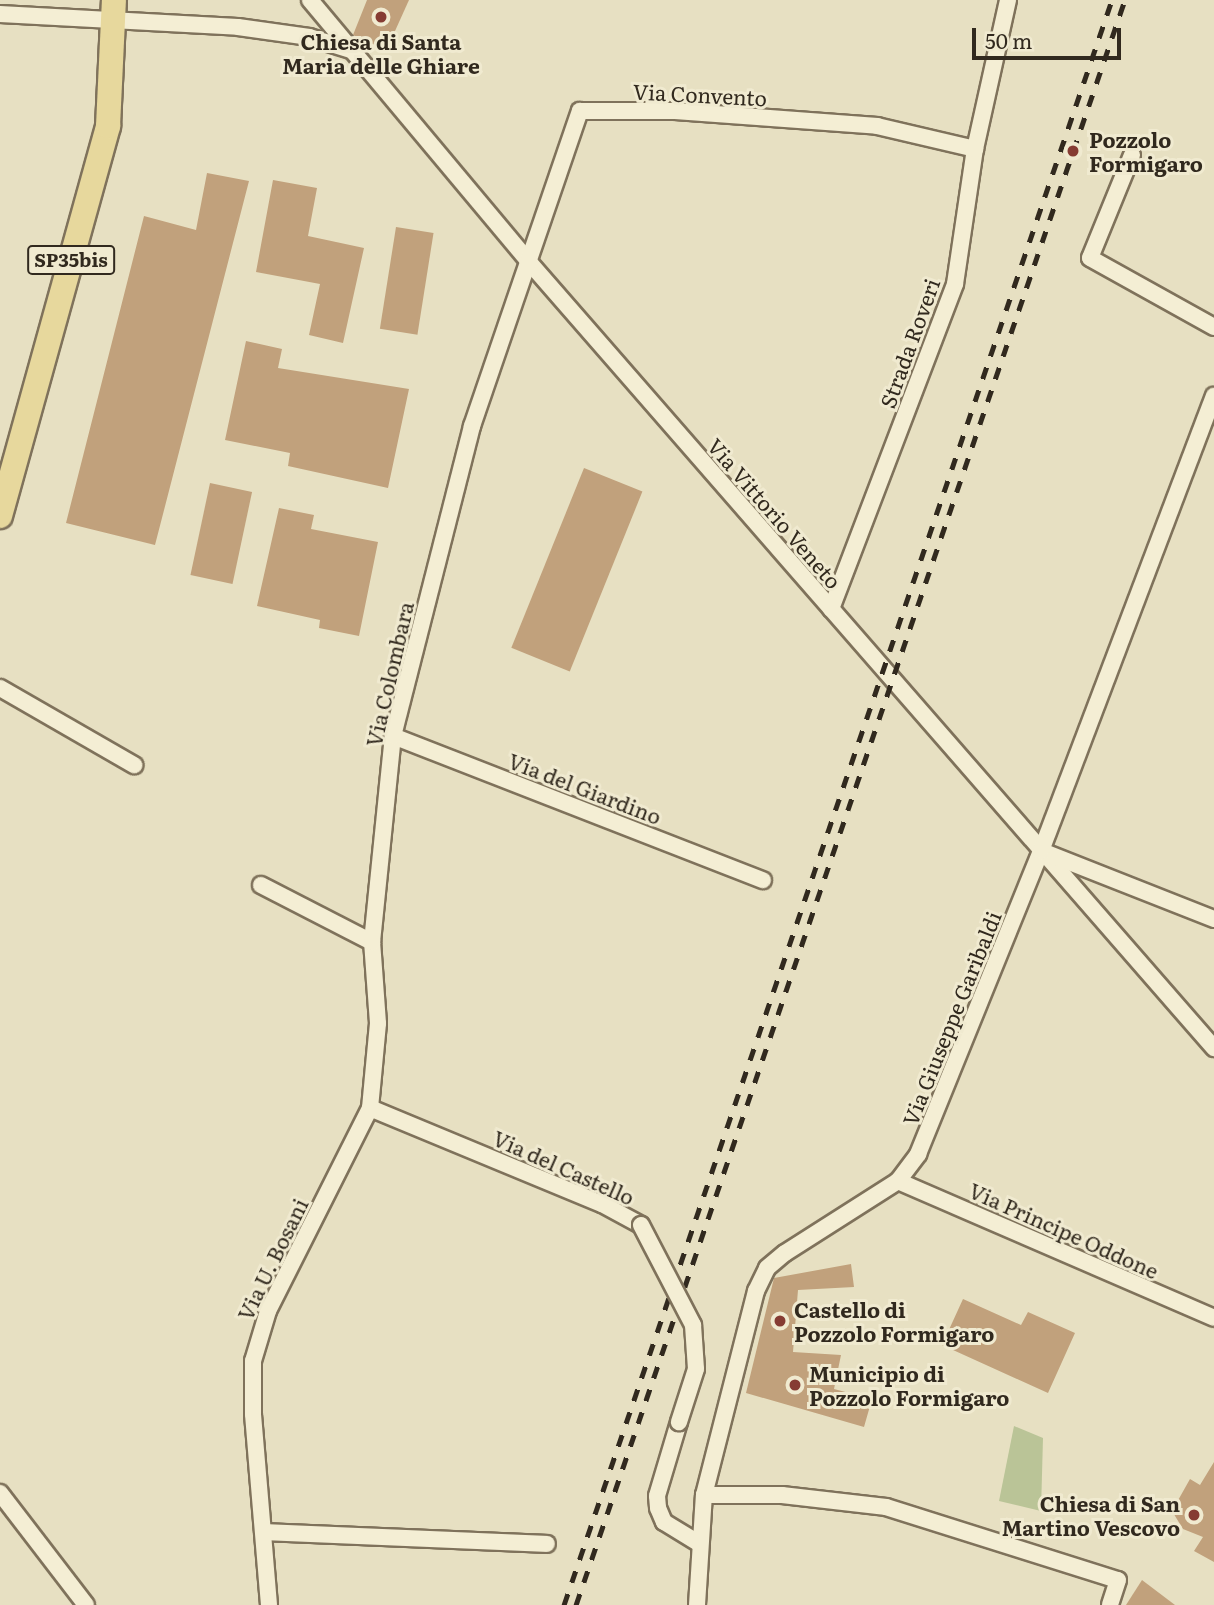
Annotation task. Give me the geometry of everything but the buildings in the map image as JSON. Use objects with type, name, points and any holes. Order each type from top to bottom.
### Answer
[{"type":"main road","name":"SP35bis","points":[[0,516],[108,126],[115,8]]},
{"type":"street","name":"Via Vittorio Veneto","points":[[310,0],[529,262],[1214,1048]]},
{"type":"street","name":"Strada Roveri","points":[[831,609],[955,284],[975,149],[1008,0]]},
{"type":"street","points":[[0,14],[115,8],[283,33],[351,50]]},
{"type":"street","name":"Via Convento","points":[[529,262],[580,111],[675,111],[877,126],[975,149]]},
{"type":"street","points":[[1132,155],[1090,258],[1214,327]]},
{"type":"street","name":"Via Colombara","points":[[370,1108],[378,1023],[372,942],[393,736],[472,426],[529,262]]},
{"type":"street","name":"Via Giuseppe Garibaldi","points":[[697,1605],[704,1495],[756,1291],[767,1268],[898,1181],[918,1154],[1041,851],[1214,396]]},
{"type":"street","points":[[0,688],[134,765]]},
{"type":"street","name":"Via del Giardino","points":[[393,736],[763,880]]},
{"type":"street","points":[[1041,851],[1214,919]]},
{"type":"street","points":[[261,886],[372,942]]},
{"type":"street","name":"Via del Castello","points":[[370,1108],[602,1204],[641,1225],[693,1325],[696,1369],[657,1496],[658,1508],[664,1522],[700,1544]]},
{"type":"street","name":"Via U. Bosani","points":[[269,1605],[265,1532],[253,1414],[258,1338],[370,1108]]},
{"type":"street","name":"Via Principe Oddone","points":[[898,1181],[1214,1318]]},
{"type":"street","points":[[0,1493],[86,1605]]},
{"type":"street","points":[[704,1495],[782,1496],[886,1507],[1118,1580],[1111,1605]]},
{"type":"street","points":[[265,1532],[547,1544]]},
{"type":"green space","points":[[1014,1426],[1043,1438],[1041,1511],[999,1501]]},
{"type":"railway","points":[[564,1605],[1112,0]]},
{"type":"railway","points":[[576,1605],[1125,0]]},
{"type":"place","name":"Chiesa di Santa Maria delle Ghiare","points":[[381,17]]},
{"type":"place","name":"Pozzolo Formigaro","points":[[1073,151]]},
{"type":"place","name":"Castello di Pozzolo Formigaro","points":[[780,1321]]},
{"type":"place","name":"Municipio di Pozzolo Formigaro","points":[[795,1385]]},
{"type":"place","name":"Chiesa di San Martino Vescovo","points":[[1194,1515]]}]
